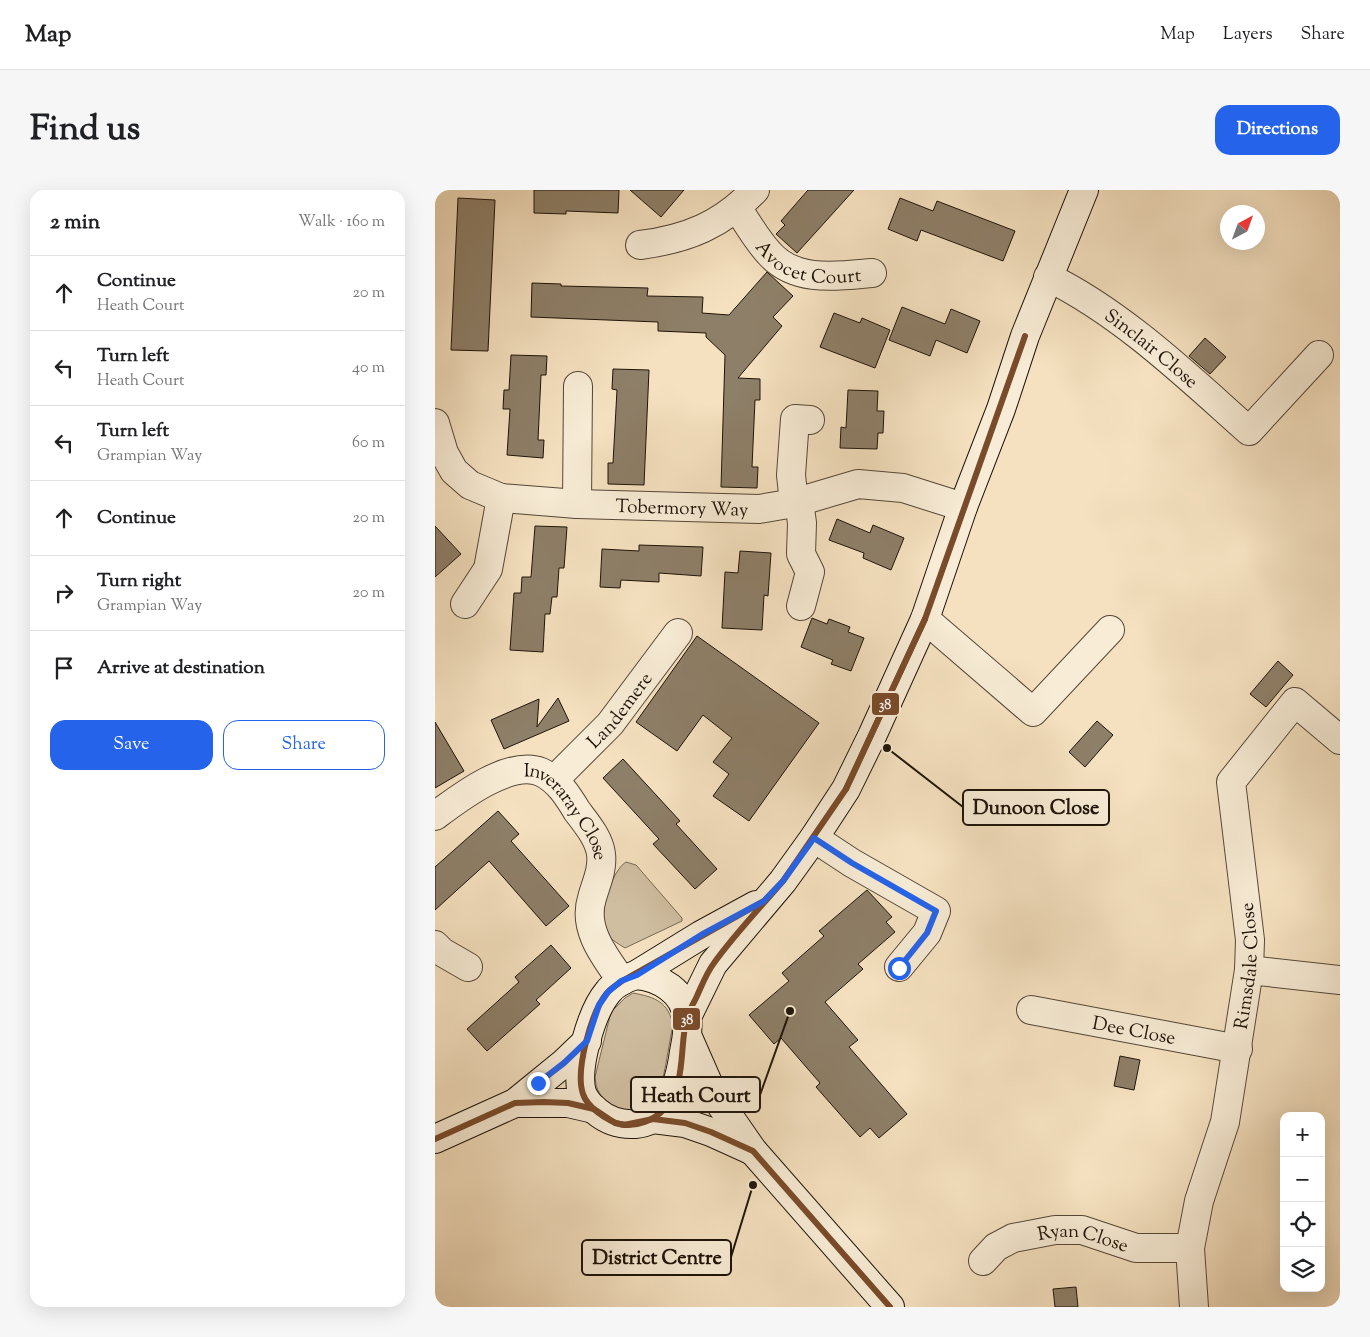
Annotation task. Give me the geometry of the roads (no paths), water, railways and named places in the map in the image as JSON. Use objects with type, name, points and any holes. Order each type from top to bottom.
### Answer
[{"type":"street","points":[[764,901],[701,935],[608,992],[599,1005],[587,1041],[580,1079],[583,1095],[594,1109],[615,1123],[624,1125],[640,1124],[653,1119],[665,1108],[672,1097],[683,1063],[687,1026],[713,964],[764,901],[783,881],[814,838],[845,789],[925,619],[963,507],[1001,409],[1048,277],[1084,190]]},
{"type":"street","points":[[639,245],[672,241],[704,228],[746,199]]},
{"type":"street","name":"Avocet Court","points":[[746,199],[770,255],[788,267],[807,275],[841,276],[873,272]]},
{"type":"street","name":"Sinclair Close","points":[[1048,277],[1073,289],[1128,327],[1242,440],[1319,355]]},
{"type":"street","points":[[577,504],[578,386]]},
{"type":"street","points":[[801,606],[809,572],[801,554],[802,523],[791,475],[795,418],[810,420]]},
{"type":"street","name":"Tobermory Way","points":[[436,433],[454,471],[470,485],[501,498],[577,504],[759,509],[796,502],[859,484],[903,488],[963,507]]},
{"type":"street","points":[[465,604],[487,569],[501,498]]},
{"type":"street","points":[[925,619],[1028,718],[1110,630]]},
{"type":"street","name":"Landemere","points":[[554,780],[610,724],[678,633]]},
{"type":"street","name":"Rimsdale Close","points":[[1193,1307],[1190,1248],[1199,1201],[1225,1122],[1249,970],[1250,940],[1231,782],[1295,702],[1340,740]]},
{"type":"street","name":"Inveraray Close","points":[[435,816],[465,793],[512,773],[539,772],[554,780],[582,817],[601,852],[600,876],[591,900],[589,917],[594,938],[629,978]]},
{"type":"street","points":[[814,838],[852,863],[936,911],[927,933],[899,968]]},
{"type":"street","points":[[435,945],[442,952],[468,967]]},
{"type":"street","points":[[1249,970],[1340,980]]},
{"type":"street","points":[[629,978],[660,980],[674,991],[682,1002],[687,1026],[712,1092],[753,1151],[890,1307]]},
{"type":"street","name":"Dee Close","points":[[1031,1010],[1238,1049]]},
{"type":"street","points":[[435,1139],[515,1103],[564,1063],[587,1041]]},
{"type":"street","points":[[515,1103],[568,1103],[594,1109]]},
{"type":"street","points":[[653,1119],[685,1123],[711,1132],[753,1151]]},
{"type":"street","name":"Ryan Close","points":[[983,1261],[996,1247],[1013,1238],[1055,1230],[1082,1230],[1136,1248],[1190,1248]]},
{"type":"place","name":"Dunoon Close","points":[[887,748]]},
{"type":"place","name":"Heath Court","points":[[790,1011]]},
{"type":"place","name":"District Centre","points":[[753,1185]]}]
